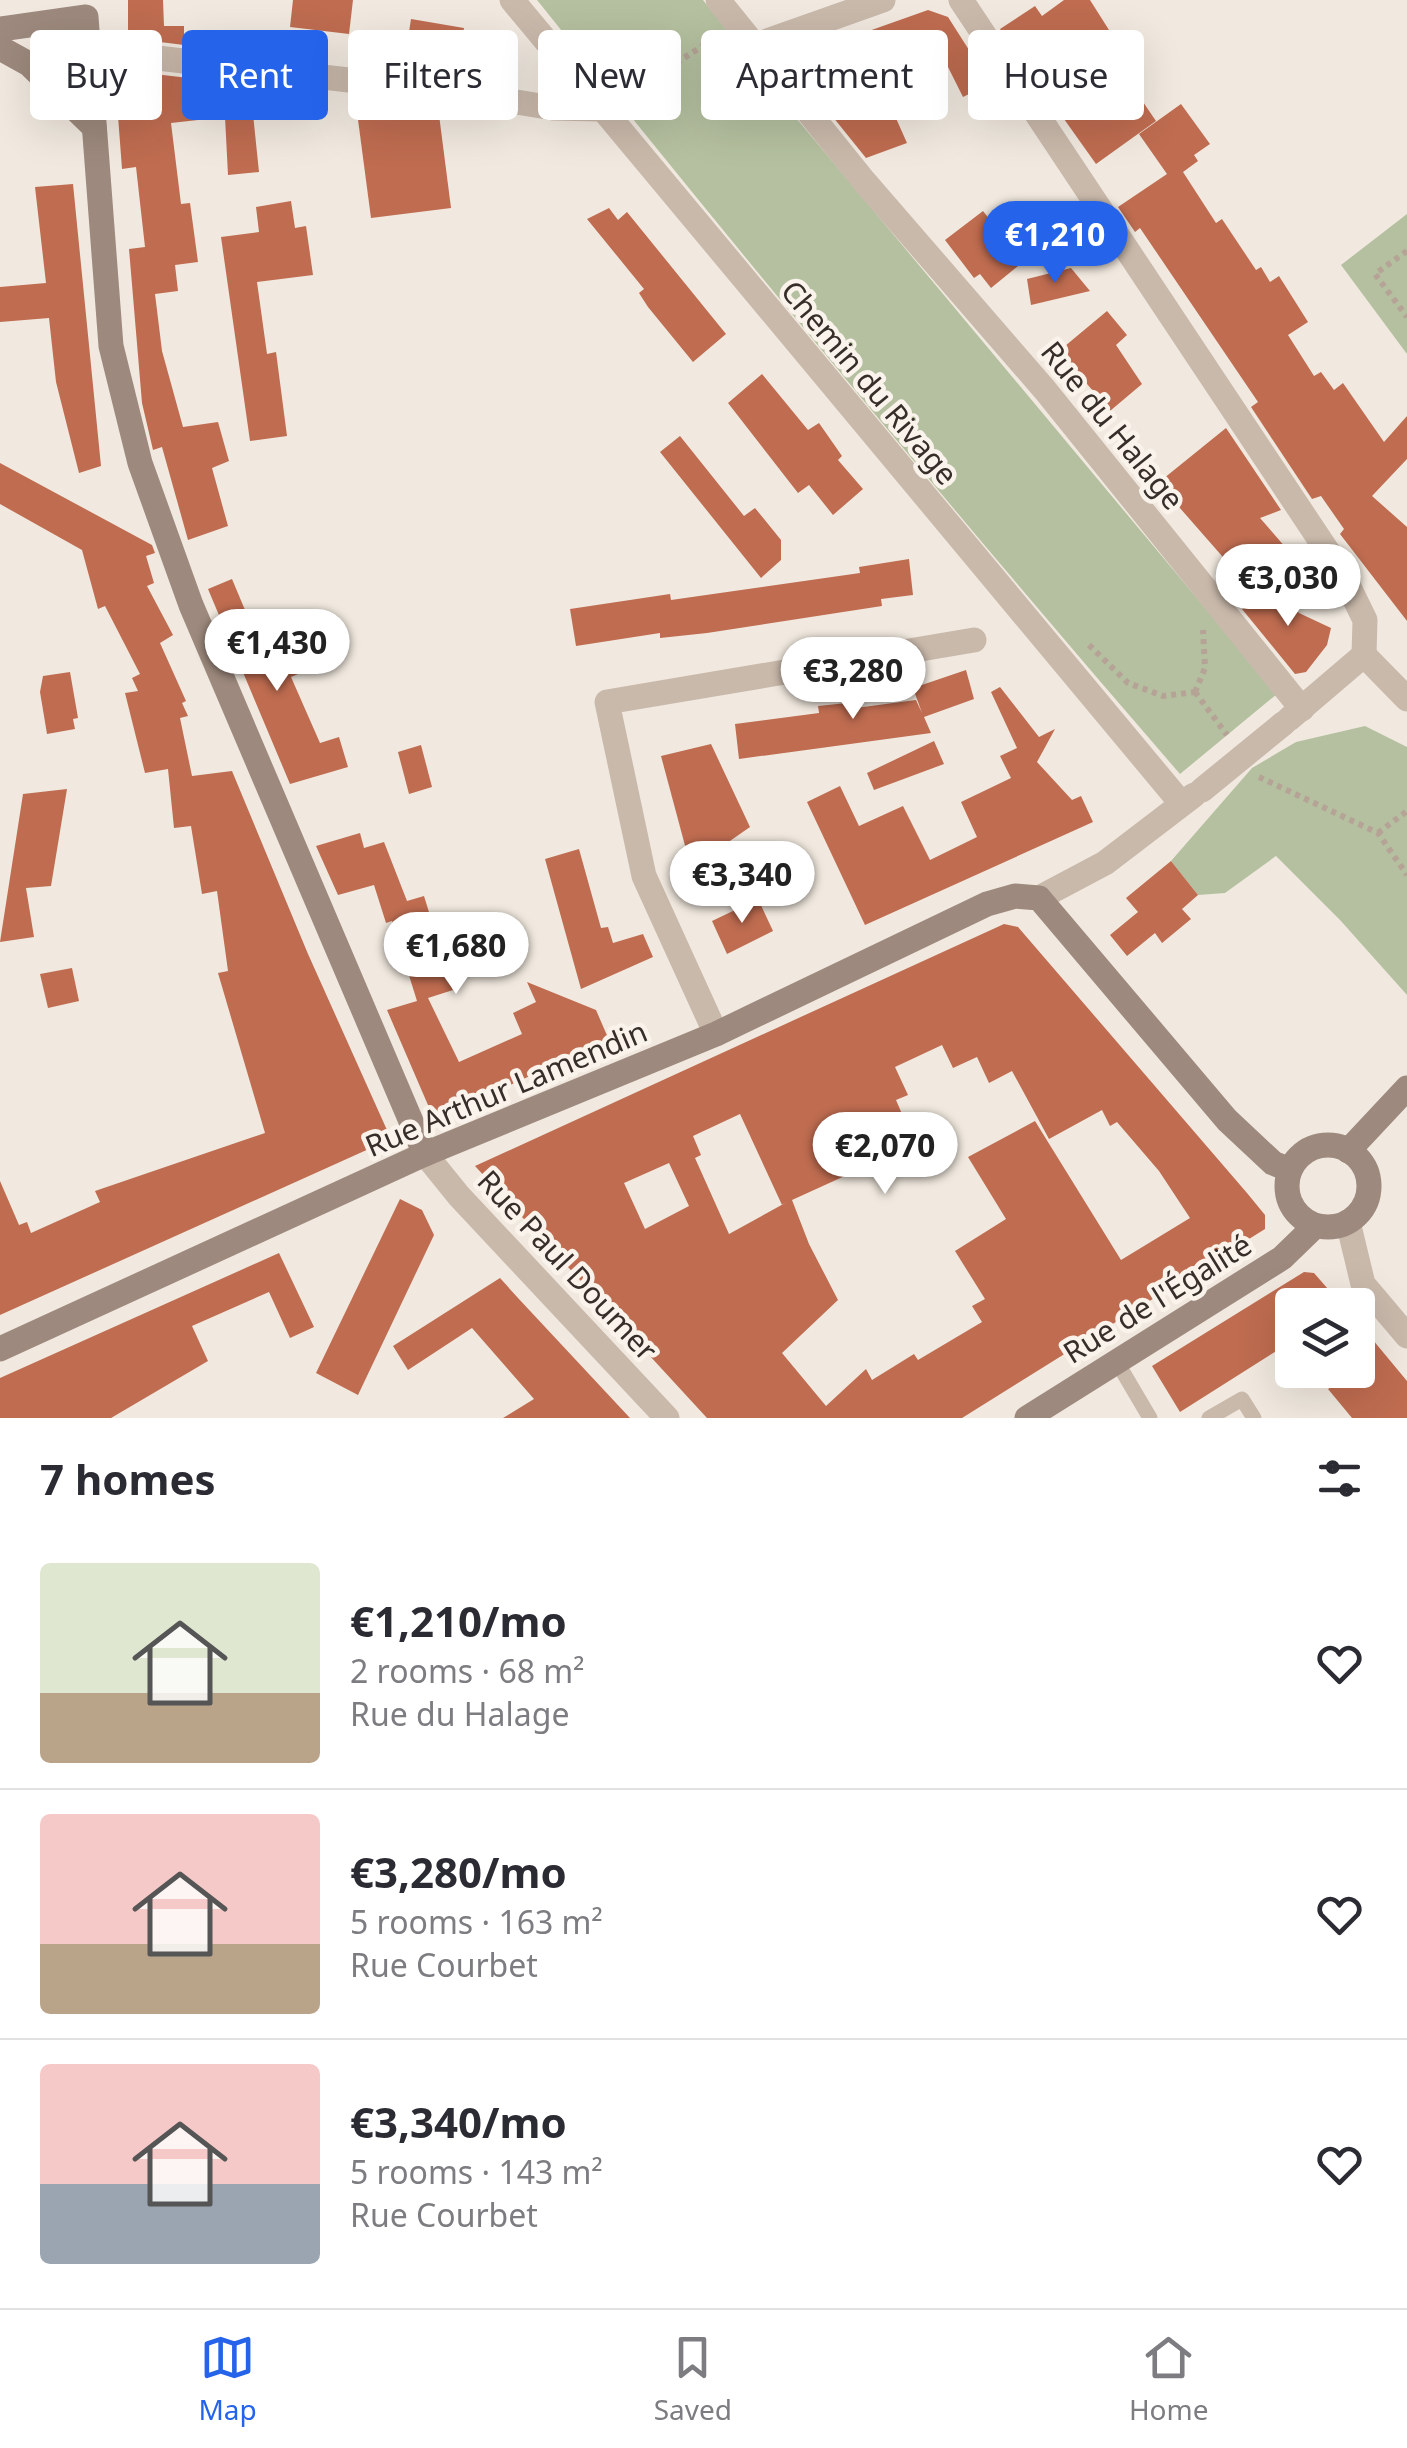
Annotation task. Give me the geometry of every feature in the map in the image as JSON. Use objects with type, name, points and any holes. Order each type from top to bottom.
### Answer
[{"type":"street","name":"Chemin du Rivage","points":[[512,0],[538,33]]},
{"type":"street","name":"Rue du Halage","points":[[718,0],[742,30]]},
{"type":"street","points":[[777,30],[883,0]]},
{"type":"street","points":[[961,0],[1342,574],[1365,620],[1364,656],[1407,699]]},
{"type":"street","points":[[0,29],[85,8]]},
{"type":"street","points":[[0,48],[29,64],[94,127]]},
{"type":"street","points":[[162,59],[462,93],[538,106]]},
{"type":"street","points":[[93,120],[111,346],[140,463],[191,605],[425,1154]]},
{"type":"street","name":"Chemin du Rivage","points":[[608,120],[1192,796]]},
{"type":"street","name":"Rue du Halage","points":[[815,120],[1045,390],[1293,716]]},
{"type":"street","points":[[716,1034],[644,876],[607,702],[974,640]]},
{"type":"street","points":[[1290,1170],[1274,1163],[1226,1120],[1039,898],[1106,862],[1364,656]]},
{"type":"street","name":"Rue Arthur Lamendin","points":[[0,1349],[425,1154],[716,1034],[987,904],[1015,896],[1039,898]]},
{"type":"street","points":[[1348,1151],[1407,1088]]},
{"type":"street","points":[[1322,1146],[1348,1151],[1365,1169],[1365,1204],[1348,1222],[1338,1226],[1315,1226],[1302,1219],[1288,1196],[1290,1170],[1309,1150],[1322,1146]]},
{"type":"street","name":"Rue Paul Doumer","points":[[425,1154],[459,1196],[667,1418]]},
{"type":"street","points":[[1348,1222],[1362,1284],[1407,1336]]},
{"type":"street","name":"Rue de l'Égalité","points":[[1027,1418],[1282,1258],[1315,1226]]},
{"type":"lane","points":[[1117,1362],[1150,1418]]},
{"type":"lane","points":[[1209,1418],[1242,1399],[1254,1418]]},
{"type":"path","points":[[1407,251],[1375,274],[1407,317]]},
{"type":"path","points":[[1195,692],[1229,738]]},
{"type":"path","points":[[1252,768],[1259,777],[1378,833],[1407,875]]},
{"type":"path","points":[[1378,833],[1407,811]]},
{"type":"green space","points":[[537,0],[703,0],[727,30],[701,30],[701,120],[798,120],[1277,694],[1180,774],[1016,583],[634,120],[681,120],[681,30],[561,30]]},
{"type":"green space","points":[[1407,214],[1407,354],[1341,265]]},
{"type":"green space","points":[[1365,726],[1407,747],[1407,995],[1276,856],[1225,893],[1198,895],[1171,861],[1252,768],[1296,742]]},
{"type":"building","points":[[128,0],[163,0],[164,26],[184,26],[182,45],[162,42],[162,30],[128,30]]},
{"type":"building","points":[[293,0],[353,0],[348,34],[290,27]]},
{"type":"building","points":[[1064,0],[1090,0],[1109,30],[1000,29],[1035,6],[1042,16]]},
{"type":"building","points":[[928,10],[948,17],[968,48],[968,94],[963,97],[948,67],[948,30],[872,30]]},
{"type":"building","points":[[411,19],[464,28],[464,30],[409,30]]},
{"type":"building","points":[[162,75],[182,77],[182,120],[198,120],[171,123],[181,204],[190,203],[198,262],[175,265],[178,291],[155,294],[162,351],[183,427],[218,422],[229,461],[212,468],[228,526],[188,540],[162,447],[153,450],[142,403],[129,249],[145,247],[136,167],[122,169],[118,120],[162,120]]},
{"type":"building","points":[[1144,103],[1156,121],[1096,164],[1065,120],[1144,120]]},
{"type":"building","points":[[1181,104],[1210,144],[1194,155],[1198,161],[1183,172],[1216,223],[1222,219],[1256,270],[1261,267],[1270,282],[1279,276],[1308,322],[1288,335],[1314,376],[1321,372],[1334,390],[1343,383],[1384,442],[1407,416],[1407,459],[1372,496],[1407,527],[1407,621],[1340,534],[1344,529],[1321,496],[1312,499],[1251,407],[1258,402],[1140,228],[1135,232],[1118,207],[1167,174],[1139,134]]},
{"type":"building","points":[[225,120],[254,120],[259,172],[228,175]]},
{"type":"building","points":[[358,120],[440,120],[451,208],[371,218]]},
{"type":"building","points":[[835,120],[897,120],[907,143],[866,158]]},
{"type":"building","points":[[73,184],[101,466],[79,473],[56,382],[49,318],[0,322],[0,287],[46,283],[35,187]]},
{"type":"building","points":[[291,201],[295,228],[306,226],[313,275],[257,282],[267,354],[276,352],[287,436],[250,441],[221,237],[259,232],[256,207]]},
{"type":"building","points":[[609,208],[618,220],[627,212],[726,334],[693,362],[648,307],[639,293],[644,289],[587,219]]},
{"type":"building","points":[[983,211],[1023,262],[991,288],[980,274],[974,278],[945,240]]},
{"type":"building","points":[[1071,268],[1090,291],[1031,305],[1027,279]]},
{"type":"building","points":[[1107,311],[1127,335],[1116,345],[1142,384],[1110,411],[1059,351]]},
{"type":"building","points":[[762,374],[808,430],[819,423],[842,456],[838,460],[863,489],[833,515],[809,485],[798,493],[728,403]]},
{"type":"building","points":[[1226,428],[1281,510],[1260,518],[1300,564],[1250,588],[1158,483]]},
{"type":"building","points":[[680,436],[744,516],[755,508],[781,540],[781,560],[761,578],[660,452]]},
{"type":"building","points":[[0,463],[152,545],[155,553],[146,556],[154,583],[147,586],[173,635],[160,643],[186,701],[182,703],[188,716],[180,718],[192,776],[232,771],[391,1139],[0,1315],[0,1181],[19,1225],[27,1222],[31,1233],[100,1202],[95,1191],[265,1133],[218,973],[228,971],[217,891],[202,894],[191,826],[174,828],[168,769],[145,773],[125,693],[138,691],[132,678],[140,674],[105,606],[98,609],[82,550],[0,504]]},
{"type":"building","points":[[909,559],[913,595],[881,599],[882,606],[707,633],[660,638],[660,633],[576,646],[570,609],[670,594],[671,600],[860,573],[859,567]]},
{"type":"building","points":[[232,579],[263,653],[285,644],[298,674],[291,677],[320,743],[339,737],[348,767],[290,784],[208,589]]},
{"type":"building","points":[[1272,580],[1299,613],[1331,628],[1327,645],[1306,672],[1295,674],[1242,609]]},
{"type":"building","points":[[966,670],[974,699],[924,717],[931,733],[739,759],[735,724],[819,713],[818,706],[847,703],[848,709],[916,700],[922,713],[913,688]]},
{"type":"building","points":[[70,672],[78,718],[73,719],[75,729],[47,734],[40,692],[43,676]]},
{"type":"building","points":[[1000,687],[1039,737],[1055,729],[1037,762],[1072,800],[1081,796],[1093,822],[865,925],[807,802],[840,786],[859,826],[903,806],[930,860],[977,837],[961,802],[1011,778],[1000,756],[1017,748],[991,692]]},
{"type":"building","points":[[934,741],[944,764],[874,790],[867,773]]},
{"type":"building","points":[[711,744],[750,827],[727,843],[687,853],[661,756]]},
{"type":"building","points":[[421,745],[432,787],[409,794],[398,752]]},
{"type":"building","points":[[67,789],[51,886],[26,888],[34,937],[0,942],[23,794]]},
{"type":"building","points":[[360,833],[364,848],[384,842],[407,901],[424,896],[453,990],[428,998],[459,1062],[522,1034],[513,1013],[536,1002],[527,982],[596,1010],[609,1040],[440,1117],[431,1112],[387,1010],[417,1001],[392,921],[386,923],[374,885],[338,895],[316,846]]},
{"type":"building","points":[[579,849],[601,928],[608,927],[613,943],[643,934],[653,957],[581,989],[545,859]]},
{"type":"building","points":[[1171,861],[1198,895],[1182,909],[1191,919],[1162,943],[1155,933],[1127,956],[1110,935],[1138,912],[1126,898]]},
{"type":"building","points":[[758,899],[773,931],[727,954],[712,921]]},
{"type":"building","points":[[1004,924],[1018,927],[1247,1193],[1265,1215],[1265,1229],[962,1418],[707,1418],[475,1166]],"holes":[[[942,1045],[953,1068],[977,1057],[989,1083],[1012,1071],[1049,1139],[1102,1110],[1110,1126],[1117,1122],[1159,1171],[1190,1218],[1121,1260],[1035,1121],[968,1157],[1006,1219],[955,1251],[985,1299],[972,1306],[982,1322],[918,1360],[914,1354],[872,1380],[866,1369],[826,1406],[782,1353],[838,1300],[792,1200],[915,1144],[896,1100],[908,1095],[895,1067]],[[740,1114],[782,1205],[729,1234],[695,1158],[701,1155],[693,1136]],[[669,1163],[689,1206],[645,1229],[624,1183]]]},
{"type":"building","points":[[72,968],[79,1001],[48,1008],[40,974]]},
{"type":"building","points":[[400,1199],[422,1210],[434,1235],[358,1395],[316,1373]]},
{"type":"building","points":[[279,1253],[314,1327],[290,1338],[269,1292],[192,1326],[208,1361],[111,1418],[0,1418],[0,1378]]},
{"type":"building","points":[[1304,1272],[1314,1273],[1327,1288],[1278,1288]]},
{"type":"building","points":[[500,1278],[630,1418],[503,1418],[534,1399],[472,1328],[408,1370],[393,1346]]},
{"type":"building","points":[[1275,1290],[1275,1352],[1180,1412],[1152,1366]]},
{"type":"building","points":[[1375,1342],[1407,1381],[1407,1418],[1352,1418],[1328,1389],[1375,1388]]}]
